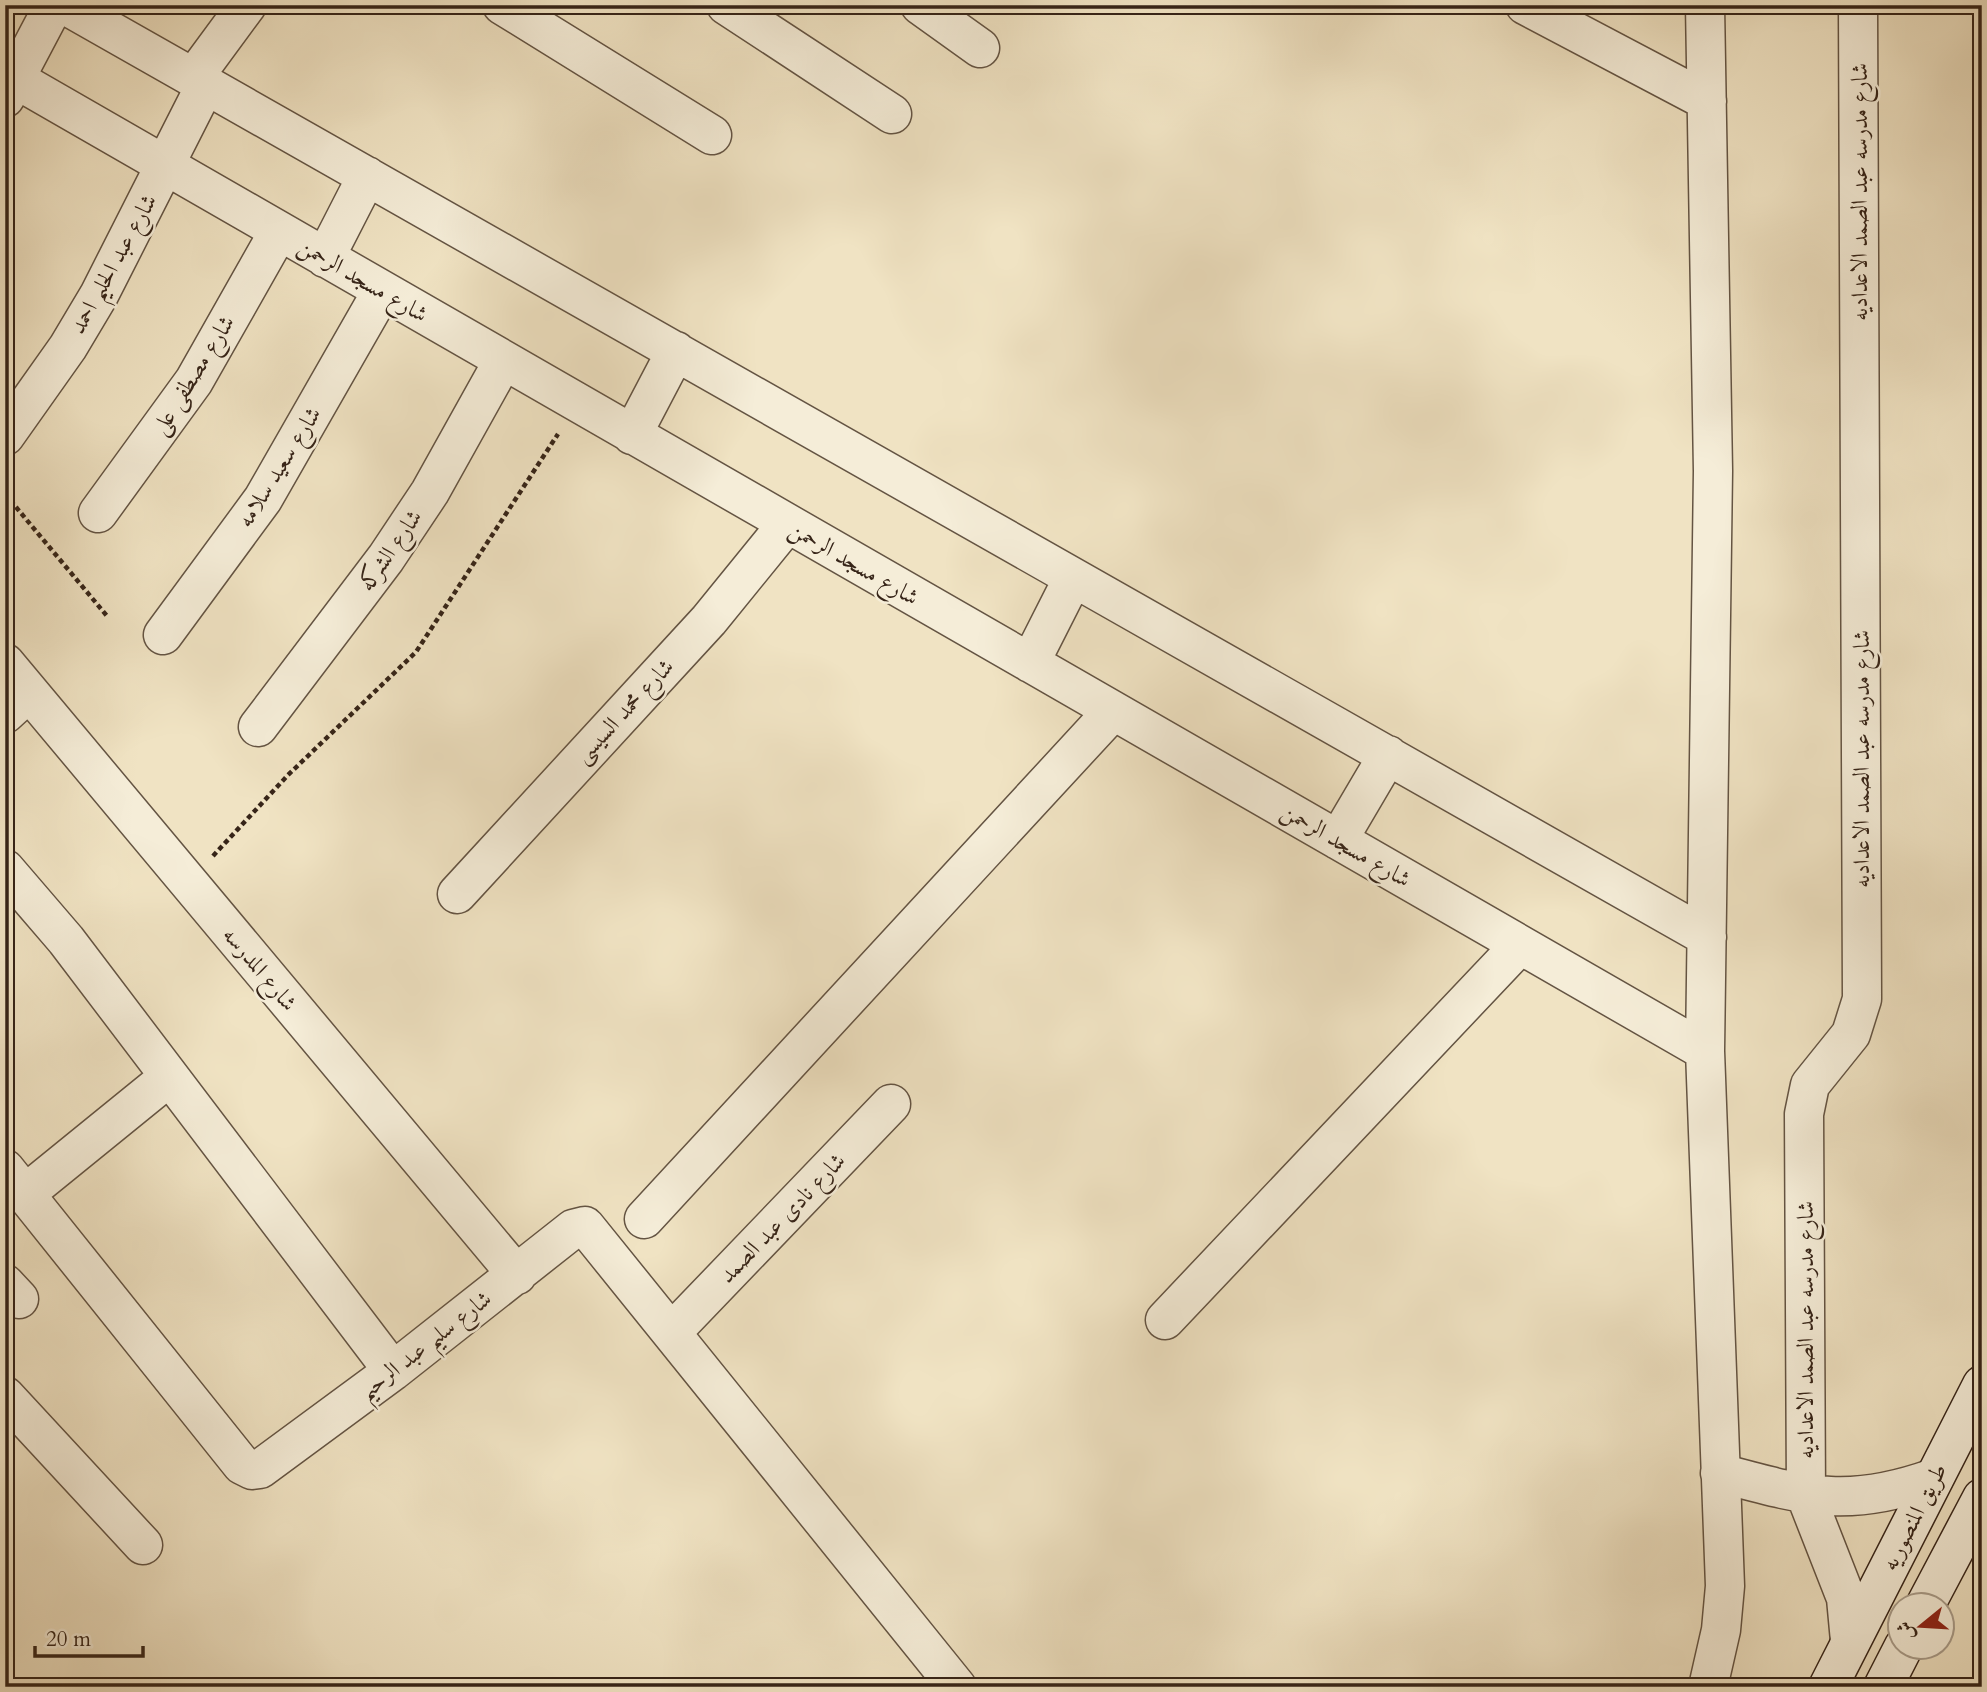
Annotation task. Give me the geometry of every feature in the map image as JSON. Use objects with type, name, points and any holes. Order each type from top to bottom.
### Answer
[{"type":"street","points":[[9,84],[54,5]]},
{"type":"street","points":[[65,5],[1707,937]]},
{"type":"street","name":"شارع عبد الحليم احمد","points":[[5,436],[68,347],[99,295],[166,165],[200,80],[247,5]]},
{"type":"street","points":[[502,5],[712,135]]},
{"type":"street","points":[[726,5],[892,114]]},
{"type":"street","points":[[920,5],[980,48]]},
{"type":"street","points":[[1525,5],[1707,102]]},
{"type":"street","points":[[1705,5],[1713,471],[1705,1051],[1724,1586],[1721,1630],[1708,1687]]},
{"type":"street","name":"شارع مدرسه عبد الصمد الاعداديه","points":[[1806,1496],[1805,1099],[1819,1073],[1851,1034],[1862,999],[1858,5]]},
{"type":"street","name":"شارع مسجد الرحمن","points":[[9,84],[166,165],[1705,1051]]},
{"type":"street","points":[[325,258],[367,176]]},
{"type":"street","name":"شارع مصطفى على","points":[[99,513],[194,381],[279,231]]},
{"type":"street","name":"شارع سعيد سلامه","points":[[163,635],[263,499],[382,290]]},
{"type":"street","points":[[632,435],[676,351]]},
{"type":"street","name":"شارع الشركه","points":[[258,727],[386,558],[430,492],[503,361]]},
{"type":"street","name":"شارع محمد السيسى","points":[[457,894],[709,620],[787,524]]},
{"type":"street","points":[[1030,663],[1073,578]]},
{"type":"street","name":"شارع المدرسه","points":[[5,663],[17,703],[188,883],[516,1275]]},
{"type":"street","points":[[645,1219],[1113,711]]},
{"type":"street","points":[[1338,840],[1388,755]]},
{"type":"street","points":[[5,869],[66,940],[394,1371]]},
{"type":"street","points":[[1165,1320],[1520,945]]},
{"type":"street","points":[[15,1182],[169,1077]]},
{"type":"street","name":"شارع نادى عبد الصمد","points":[[672,1332],[891,1104]]},
{"type":"street","name":"شارع سليم عبد الرحيم","points":[[15,1182],[242,1465],[252,1470],[260,1469],[394,1371],[573,1229],[585,1226],[590,1229],[672,1332]]},
{"type":"street","points":[[672,1332],[957,1687]]},
{"type":"street","name":"طريق المنصوريه","points":[[1828,1687],[1982,1385]]},
{"type":"street","points":[[5,1396],[143,1545]]},
{"type":"street","points":[[1720,1474],[1806,1496],[1869,1496],[1903,1489],[1934,1478]]},
{"type":"street","points":[[1806,1496],[1846,1598],[1850,1641]]},
{"type":"street","points":[[1934,1590],[1982,1498]]},
{"type":"street","points":[[1882,1687],[1897,1660]]},
{"type":"path","points":[[188,883],[288,775],[416,652],[578,404]]},
{"type":"path","points":[[5,494],[107,617]]}]
